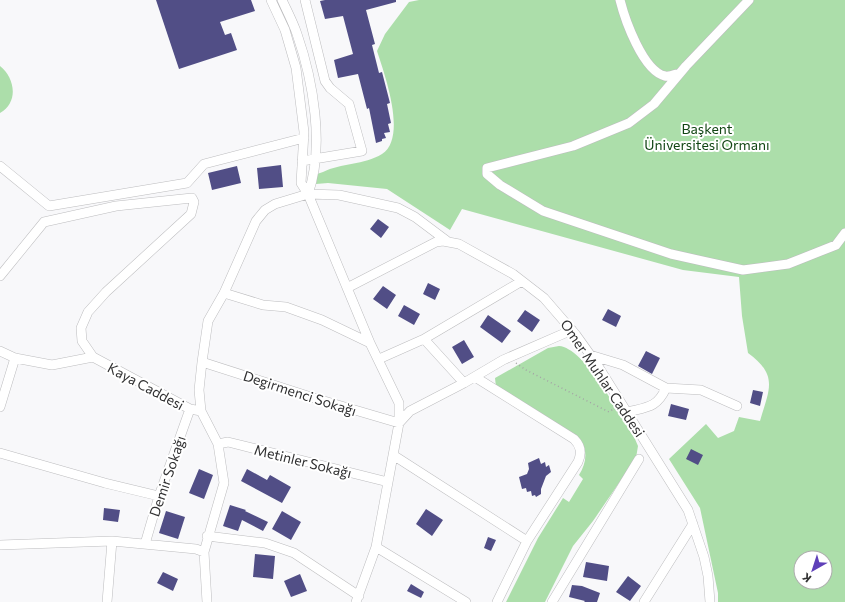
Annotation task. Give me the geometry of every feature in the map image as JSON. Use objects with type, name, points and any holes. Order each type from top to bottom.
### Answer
[{"type":"street","points":[[208,536],[265,543],[294,553],[357,599],[376,547],[398,424],[399,403],[370,343],[308,194],[301,183],[304,138],[295,66],[285,30],[271,0]]},
{"type":"street","points":[[282,0],[302,46],[313,98],[315,117],[314,159],[312,183],[308,194]]},
{"type":"street","points":[[302,161],[362,151],[349,104],[330,88],[325,81],[305,0]]},
{"type":"street","points":[[620,0],[624,16],[640,52],[656,73],[667,77],[680,73]]},
{"type":"street","points":[[749,0],[680,73],[654,104],[629,123],[573,146],[487,168],[487,174],[500,185],[543,211],[671,254],[743,270],[788,264],[836,245],[845,233]]},
{"type":"street","points":[[0,166],[49,206],[187,183],[204,164],[304,138]]},
{"type":"street","name":"Omer Muhlar Caddesi","points":[[201,411],[199,390],[208,321],[224,293],[256,221],[265,210],[275,204],[308,194],[338,195],[398,208],[415,217],[447,241],[459,244],[522,281],[544,298],[572,330],[590,355],[676,488],[688,510],[708,576],[710,602]]},
{"type":"street","points":[[0,276],[44,222],[116,206],[192,198],[194,202],[191,214],[137,263],[88,312],[81,328],[82,341],[93,357],[52,365],[15,358],[0,352]]},
{"type":"street","points":[[347,288],[436,242],[447,241]]},
{"type":"street","points":[[379,359],[424,339],[522,281]]},
{"type":"street","points":[[224,293],[263,305],[286,307],[322,320],[370,343]]},
{"type":"street","points":[[398,424],[410,411],[475,377],[509,357],[572,330]]},
{"type":"street","points":[[424,339],[464,383]]},
{"type":"street","points":[[590,355],[623,365],[666,388],[701,390],[737,406]]},
{"type":"street","name":"Kaya Caddesi","points":[[93,357],[190,409],[201,411]]},
{"type":"street","points":[[0,407],[15,358]]},
{"type":"street","name":"Degirmenci Sokağı","points":[[202,362],[398,424]]},
{"type":"street","points":[[475,377],[565,433],[574,439],[580,446],[580,456],[578,462],[527,541],[497,602]]},
{"type":"street","points":[[624,408],[656,404],[661,399],[666,388]]},
{"type":"street","name":"Demir Sokağı","points":[[145,544],[159,496],[190,409]]},
{"type":"street","points":[[201,411],[218,444],[224,483],[204,552],[206,602]]},
{"type":"street","name":"Metinler Sokağı","points":[[218,444],[228,442],[388,482]]},
{"type":"street","points":[[0,453],[105,483],[159,496]]},
{"type":"street","points":[[393,455],[527,541]]},
{"type":"street","points":[[563,602],[553,599],[639,459]]},
{"type":"street","points":[[644,602],[693,524]]},
{"type":"street","points":[[0,545],[112,541],[196,549],[204,552]]},
{"type":"street","points":[[107,602],[112,541]]},
{"type":"street","points":[[376,547],[466,602]]},
{"type":"path","points":[[509,357],[526,370],[609,412],[624,408]]},
{"type":"green space","name":"Başkent Üniversitesi Ormanı","points":[[419,0],[845,0],[845,602],[718,602],[718,593],[700,508],[669,459],[706,424],[718,438],[734,431],[739,417],[760,421],[768,391],[768,376],[758,361],[748,353],[742,316],[739,277],[683,270],[462,209],[450,230],[387,189],[328,183],[316,184],[317,174],[337,167],[375,158],[382,154],[390,146],[394,120],[392,104],[377,51],[385,34],[409,2]]},
{"type":"green space","points":[[0,66],[9,77],[13,90],[10,103],[0,113]]},
{"type":"green space","points":[[559,346],[569,349],[579,358],[601,385],[635,439],[638,446],[636,458],[593,521],[573,546],[545,602],[506,602],[538,538],[563,498],[569,502],[583,479],[579,475],[585,462],[585,449],[581,441],[496,387],[495,378],[548,348]]},
{"type":"building","points":[[156,0],[251,0],[255,11],[220,22],[225,35],[231,33],[237,50],[179,69]]},
{"type":"building","points":[[396,0],[396,2],[366,10],[375,44],[372,45],[379,73],[382,72],[390,103],[387,104],[391,123],[388,124],[390,132],[384,133],[386,138],[382,139],[382,141],[376,143],[369,108],[367,109],[358,74],[338,78],[334,60],[353,54],[343,16],[325,19],[320,1]]},
{"type":"building","points":[[281,165],[283,187],[259,189],[257,168]]},
{"type":"building","points":[[237,166],[241,183],[212,190],[208,173]]},
{"type":"building","points":[[378,219],[389,227],[381,238],[370,229]]},
{"type":"building","points":[[428,283],[440,289],[435,300],[423,294]]},
{"type":"building","points":[[383,286],[396,295],[387,309],[373,299]]},
{"type":"building","points":[[404,305],[420,314],[414,325],[398,316]]},
{"type":"building","points":[[608,309],[621,316],[616,327],[602,320]]},
{"type":"building","points":[[525,310],[540,320],[532,332],[517,321]]},
{"type":"building","points":[[488,315],[511,331],[502,343],[480,327]]},
{"type":"building","points":[[464,340],[474,357],[462,364],[452,347]]},
{"type":"building","points":[[646,351],[660,358],[652,374],[638,366]]},
{"type":"building","points":[[753,390],[763,392],[760,406],[750,403]]},
{"type":"building","points":[[671,404],[689,409],[686,420],[668,416]]},
{"type":"building","points":[[691,449],[703,455],[698,465],[686,459]]},
{"type":"building","points":[[539,458],[541,464],[545,462],[546,467],[549,465],[551,472],[546,476],[541,489],[541,494],[536,497],[535,495],[532,496],[531,491],[527,492],[526,488],[522,489],[519,477],[527,474],[529,469],[528,463]]},
{"type":"building","points":[[199,469],[213,475],[204,499],[189,493]]},
{"type":"building","points":[[247,469],[267,480],[270,475],[291,487],[282,503],[241,481]]},
{"type":"building","points":[[230,505],[246,510],[245,511],[268,522],[263,531],[242,520],[238,531],[223,526]]},
{"type":"building","points":[[104,508],[120,510],[118,522],[103,520]]},
{"type":"building","points":[[426,509],[443,520],[432,536],[416,524]]},
{"type":"building","points":[[166,511],[185,517],[178,539],[159,533]]},
{"type":"building","points":[[282,511],[301,522],[291,540],[272,529]]},
{"type":"building","points":[[488,537],[496,540],[491,551],[484,548]]},
{"type":"building","points":[[255,554],[275,556],[273,579],[253,577]]},
{"type":"building","points":[[586,562],[609,566],[607,581],[583,577]]},
{"type":"building","points":[[163,572],[178,579],[173,591],[157,583]]},
{"type":"building","points":[[300,574],[307,591],[291,597],[284,581]]},
{"type":"building","points":[[628,576],[641,586],[630,601],[616,592]]},
{"type":"building","points":[[411,584],[424,592],[421,598],[407,591]]},
{"type":"building","points":[[572,585],[582,586],[600,593],[597,602],[584,602],[585,601],[569,597]]}]
